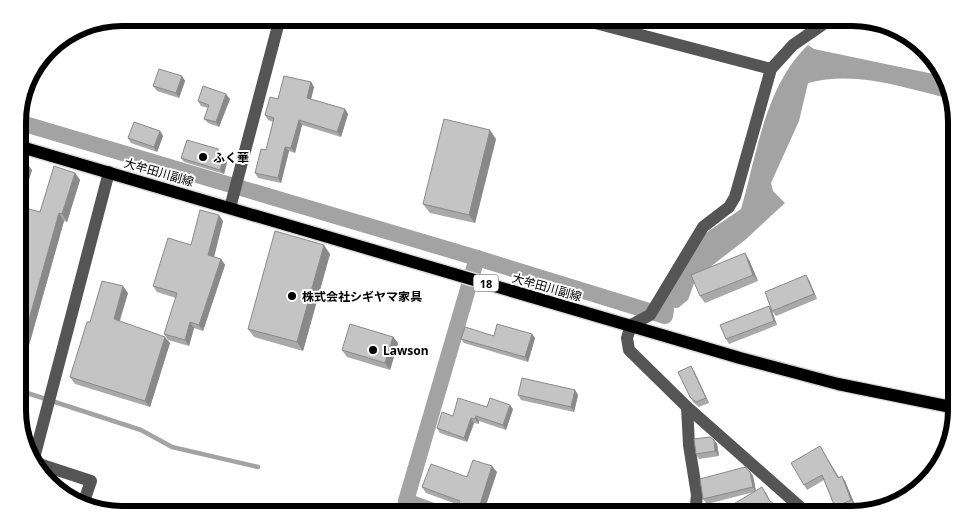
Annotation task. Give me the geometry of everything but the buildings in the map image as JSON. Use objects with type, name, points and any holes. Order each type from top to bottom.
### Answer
[{"type":"main road","name":"大牟田川副線","points":[[26,148],[740,358],[838,384],[948,406]]},
{"type":"street","points":[[230,208],[278,26]]},
{"type":"street","points":[[607,26],[771,69]]},
{"type":"street","points":[[799,506],[687,407],[629,350],[627,338],[631,325],[650,315],[703,227],[729,207],[735,197],[771,69],[800,39],[820,26]]},
{"type":"street","points":[[36,451],[109,172]]},
{"type":"street","points":[[687,407],[689,445],[697,495],[696,506]]},
{"type":"street","points":[[44,466],[91,481],[85,498]]},
{"type":"shaded area","points":[[808,45],[814,49],[935,74],[944,97],[862,79],[844,78],[808,83],[799,121],[771,183],[773,191],[785,203],[745,240],[696,278],[688,300],[678,308],[659,307],[703,235],[741,209],[764,122],[772,100],[793,62]]},
{"type":"waterway","points":[[26,124],[477,258],[665,316],[666,309]]},
{"type":"waterway","points":[[419,506],[406,501],[477,258]]},
{"type":"waterway","points":[[26,393],[141,430],[172,447],[258,467]]},
{"type":"waterway","points":[[404,506],[406,501]]},
{"type":"place","name":"ふく華","points":[[203,157]]},
{"type":"place","name":"株式会社シギヤマ家具","points":[[292,296]]},
{"type":"place","name":"Lawson","points":[[373,350]]}]
